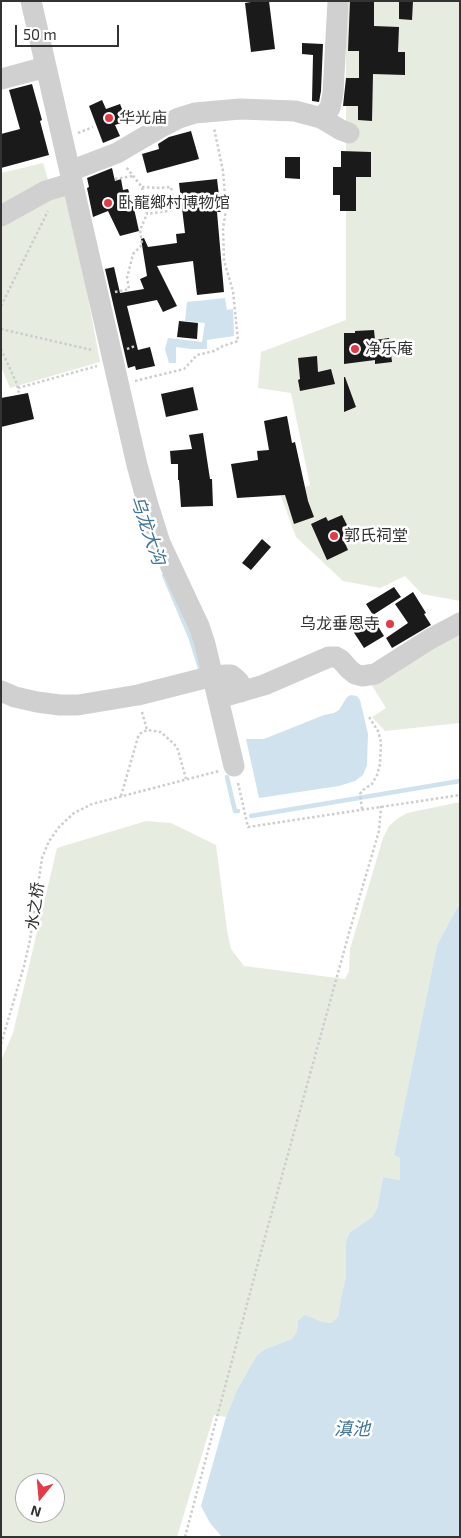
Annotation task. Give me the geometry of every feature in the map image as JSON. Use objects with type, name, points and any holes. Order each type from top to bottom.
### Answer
[{"type":"street","points":[[31,1],[106,359],[119,387],[148,505],[160,543],[199,626],[219,698],[234,766]]},
{"type":"street","points":[[321,118],[330,108],[333,93],[338,1]]},
{"type":"street","points":[[1,79],[46,67]]},
{"type":"street","points":[[1,216],[178,118],[195,113],[240,110],[295,111],[321,118],[349,133]]},
{"type":"street","points":[[219,698],[264,685],[329,658],[336,657],[341,660],[355,674],[368,676],[375,674],[430,639],[460,623]]},
{"type":"street","points":[[1,690],[15,697],[37,702],[78,705],[138,695],[213,676],[231,675],[239,682],[241,692]]},
{"type":"path","points":[[119,387],[128,385],[136,380],[184,369],[197,355],[214,351],[238,341],[233,291],[224,261],[223,228],[226,210],[223,172],[210,112]]},
{"type":"path","points":[[117,153],[142,187],[146,214],[140,230],[142,245],[133,254],[127,278],[129,289]]},
{"type":"path","points":[[115,179],[133,176]]},
{"type":"path","points":[[1,306],[67,180]]},
{"type":"path","points":[[142,187],[171,187],[174,210],[146,214]]},
{"type":"path","points":[[1,329],[106,359]]},
{"type":"path","points":[[1,349],[20,394]]},
{"type":"path","points":[[18,388],[106,359]]},
{"type":"path","points":[[362,809],[360,794],[372,784],[380,764],[381,742],[378,731],[370,717]]},
{"type":"path","points":[[121,796],[138,737],[141,732],[147,730],[161,732],[176,746],[186,779]]},
{"type":"path","points":[[234,766],[248,826],[460,795]]},
{"type":"path","name":"水之桥","points":[[1,1044],[30,940],[40,868],[49,841],[60,826],[69,817],[84,808],[121,796],[234,766]]},
{"type":"path","points":[[186,1537],[349,933],[379,831],[380,806]]},
{"type":"shaded area","points":[[346,1],[460,1],[460,601],[422,594],[405,576],[380,588],[343,581],[296,537],[281,496],[310,485],[291,393],[258,388],[261,352],[346,320]]},
{"type":"shaded area","points":[[43,163],[50,186],[1,211],[1,173]]},
{"type":"shaded area","points":[[68,189],[100,362],[10,388],[1,367],[1,221]]},
{"type":"shaded area","points":[[460,625],[460,723],[385,731],[372,717],[386,708],[371,684]]},
{"type":"shaded area","points":[[460,802],[460,905],[437,945],[394,1155],[400,1158],[400,1180],[383,1177],[377,1209],[372,1217],[349,1233],[346,1242],[346,1276],[338,1317],[331,1323],[298,1321],[297,1331],[292,1339],[265,1349],[257,1355],[237,1390],[226,1417],[214,1415],[177,1537],[1,1537],[1,1061],[13,1033],[57,848],[146,821],[171,823],[216,845],[231,949],[244,966],[345,979],[349,971],[350,949],[383,838],[389,826],[407,813]]},
{"type":"water","points":[[225,298],[227,310],[233,309],[234,336],[207,340],[207,349],[176,347],[176,363],[169,363],[165,349],[168,338],[202,342],[205,323],[185,321],[187,302]]},
{"type":"water","points":[[351,695],[357,696],[360,700],[368,734],[367,765],[363,775],[355,781],[339,786],[259,798],[246,739],[264,739],[324,715],[334,713],[339,710],[347,697]]},
{"type":"water","name":"滇池","points":[[460,905],[460,1537],[222,1537],[210,1523],[201,1506],[226,1417],[237,1390],[257,1355],[265,1349],[292,1339],[297,1331],[298,1321],[305,1315],[322,1322],[331,1323],[338,1317],[346,1276],[346,1242],[349,1233],[372,1217],[377,1209],[383,1177],[400,1180],[400,1158],[394,1155],[437,945]]},
{"type":"building","points":[[269,1],[275,49],[251,52],[245,3]]},
{"type":"building","points":[[350,1],[374,1],[374,26],[399,27],[398,52],[405,52],[405,75],[373,74],[372,121],[358,120],[358,106],[343,106],[346,78],[359,78],[359,51],[348,51]]},
{"type":"building","points":[[399,1],[413,1],[412,20],[399,19]]},
{"type":"building","points":[[302,43],[323,44],[319,102],[312,101],[313,55],[302,54]]},
{"type":"building","points":[[32,84],[49,155],[1,168],[1,134],[20,129],[9,90]]},
{"type":"building","name":"华光庙","points":[[102,100],[106,109],[120,104],[127,121],[115,125],[120,136],[103,143],[89,106]]},
{"type":"building","points":[[191,131],[199,159],[147,173],[142,154],[159,149],[158,144],[169,137]]},
{"type":"building","points":[[341,151],[371,152],[371,177],[356,177],[356,211],[340,211],[340,195],[333,195],[333,167],[341,167]]},
{"type":"building","points":[[285,157],[300,157],[300,179],[285,178]]},
{"type":"building","points":[[112,168],[115,181],[121,179],[123,190],[128,189],[131,195],[139,231],[120,236],[108,211],[93,217],[87,188],[89,187],[87,178]]},
{"type":"building","points":[[217,179],[221,212],[217,212],[224,292],[197,295],[193,261],[157,266],[177,306],[163,312],[157,300],[127,306],[138,350],[150,347],[155,366],[136,370],[135,366],[128,368],[105,269],[114,267],[120,293],[144,289],[140,279],[147,276],[141,239],[144,238],[148,247],[177,243],[176,234],[185,233],[179,183]]},
{"type":"building","points":[[179,321],[198,323],[197,339],[177,337]]},
{"type":"building","points":[[374,330],[375,340],[389,338],[392,362],[375,364],[375,360],[344,364],[344,333]]},
{"type":"building","points":[[317,356],[318,372],[331,369],[335,384],[300,391],[298,358]]},
{"type":"building","points":[[344,377],[356,407],[344,412]]},
{"type":"building","points":[[193,387],[198,410],[166,417],[161,394]]},
{"type":"building","points":[[28,393],[34,419],[1,427],[1,398]]},
{"type":"building","points":[[287,416],[292,443],[295,442],[308,501],[314,517],[294,524],[285,495],[237,498],[231,464],[258,460],[257,451],[269,450],[264,421]]},
{"type":"building","points":[[203,433],[210,479],[212,479],[213,506],[181,507],[178,464],[171,464],[170,451],[192,449],[189,435]]},
{"type":"building","name":"郭氏祠堂","points":[[342,515],[353,537],[344,541],[348,550],[327,560],[311,524],[326,517],[328,521]]},
{"type":"building","points":[[262,539],[271,547],[251,570],[242,563]]},
{"type":"building","points":[[394,587],[401,597],[373,615],[366,604]]},
{"type":"building","points":[[413,592],[431,625],[392,648],[386,638],[408,623],[395,604]]},
{"type":"building","points":[[371,615],[384,636],[364,648],[351,628]]},
{"type":"waterway","name":"乌龙大沟","points":[[164,575],[191,639],[201,671]]},
{"type":"waterway","name":"乌龙大沟","points":[[227,777],[235,811],[238,811]]},
{"type":"waterway","name":"乌龙大沟","points":[[251,816],[460,781]]},
{"type":"place","name":"华光庙","points":[[109,118]]},
{"type":"place","name":"卧龍鄉村博物馆","points":[[108,203]]},
{"type":"place","name":"净乐庵","points":[[355,349]]},
{"type":"place","name":"郭氏祠堂","points":[[334,536]]},
{"type":"place","name":"乌龙垂恩寺","points":[[390,624]]}]
